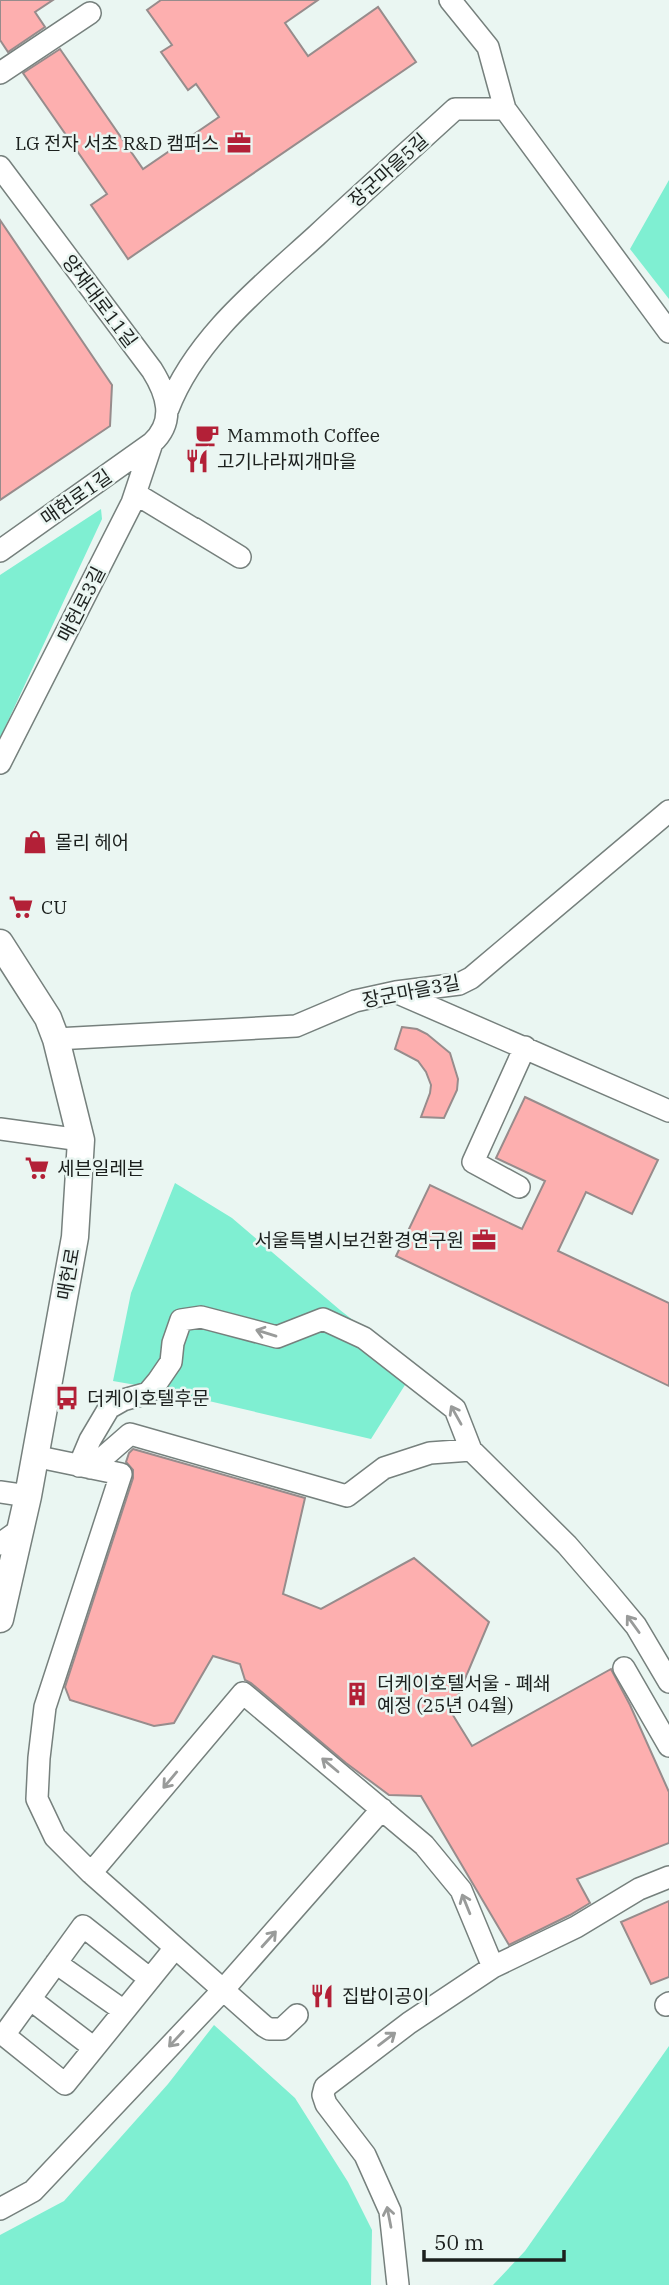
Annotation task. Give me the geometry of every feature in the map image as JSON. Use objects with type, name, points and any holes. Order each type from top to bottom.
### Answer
[{"type":"main road","name":"매헌로","points":[[0,943],[48,1018],[56,1039],[81,1140],[75,1237],[28,1496],[11,1536],[0,1619]]},
{"type":"street","points":[[450,0],[488,47],[505,109],[669,332]]},
{"type":"street","points":[[0,74],[90,13]]},
{"type":"street","name":"장군마을5길","points":[[168,409],[175,391],[201,351],[242,304],[455,109],[505,109]]},
{"type":"street","name":"양재대로11길","points":[[0,167],[152,370],[165,396],[168,409]]},
{"type":"street","points":[[152,443],[165,426],[168,409]]},
{"type":"street","name":"매헌로3길","points":[[0,763],[136,494],[152,443]]},
{"type":"street","name":"매헌로1길","points":[[0,551],[152,443]]},
{"type":"street","points":[[136,494],[240,557]]},
{"type":"street","name":"장군마을3길","points":[[56,1039],[296,1026],[355,1001],[396,992],[451,986],[471,978],[669,811]]},
{"type":"street","points":[[396,992],[669,1111]]},
{"type":"street","points":[[519,1187],[472,1162],[525,1047]]},
{"type":"street","points":[[0,1129],[81,1140]]},
{"type":"street","points":[[85,1467],[90,1440],[109,1408],[148,1392],[171,1362],[173,1343],[181,1320],[201,1317],[277,1337],[323,1319],[364,1338],[455,1409],[471,1450],[567,1545],[606,1590],[636,1626],[669,1682]]},
{"type":"street","points":[[85,1467],[130,1434],[347,1496],[384,1468],[430,1453],[471,1450]]},
{"type":"street","points":[[34,1456],[121,1475],[45,1707],[37,1799],[55,1837],[91,1873],[243,2009],[270,2029],[282,2029],[297,2015]]},
{"type":"street","points":[[0,1492],[28,1496]]},
{"type":"street","points":[[624,1668],[669,1746]]},
{"type":"street","points":[[91,1873],[243,1693],[424,1845],[461,1890],[493,1967]]},
{"type":"street","points":[[0,2210],[33,2191],[223,1990],[382,1809]]},
{"type":"street","points":[[398,2285],[390,2211],[365,2155],[326,2104],[323,2095],[325,2087],[409,2023],[493,1967],[576,1927],[639,1889],[669,1877]]},
{"type":"street","points":[[150,1979],[83,1926],[4,2035],[65,2084],[94,2048],[150,1979],[175,1948]]},
{"type":"street","points":[[56,1963],[124,2011]]},
{"type":"street","points":[[30,1999],[94,2048]]},
{"type":"green space","points":[[669,180],[669,299],[630,249]]},
{"type":"green space","points":[[101,509],[102,519],[0,738],[0,575]]},
{"type":"green space","points":[[175,1183],[232,1218],[395,1353],[410,1377],[371,1439],[113,1381],[131,1293]]},
{"type":"green space","points":[[214,2025],[295,2098],[348,2182],[372,2230],[371,2285],[0,2285],[0,2235],[64,2201],[168,2084]]},
{"type":"green space","points":[[669,2046],[669,2285],[493,2285],[525,2251]]},
{"type":"building","points":[[0,0],[53,0],[35,12],[45,27],[8,52],[0,40]]},
{"type":"building","name":"LG 전자 서초 R&D 캠퍼스","points":[[161,0],[318,0],[285,23],[308,56],[378,7],[416,62],[128,259],[91,205],[107,194],[23,73],[60,49],[143,169],[219,117],[196,84],[188,90],[161,52],[172,45],[147,10]]},
{"type":"building","points":[[0,220],[112,385],[110,426],[0,500]]},
{"type":"building","points":[[402,1027],[417,1029],[427,1034],[450,1053],[458,1079],[457,1090],[444,1118],[421,1117],[431,1085],[418,1061],[395,1049]]},
{"type":"building","name":"서울특별시보건환경연구원","points":[[525,1097],[658,1160],[632,1214],[586,1192],[558,1251],[669,1303],[669,1386],[396,1256],[430,1185],[522,1229],[545,1181],[496,1158]]},
{"type":"building","name":"더케이호텔서울 - 폐쇄 예정 (25년 04월)","points":[[133,1449],[305,1498],[283,1594],[321,1609],[414,1558],[489,1622],[451,1712],[472,1746],[611,1669],[669,1792],[669,1843],[577,1879],[590,1903],[509,1945],[421,1796],[389,1795],[245,1680],[240,1664],[213,1656],[174,1723],[154,1726],[70,1700],[65,1687],[133,1478],[133,1470],[126,1462]]},
{"type":"building","points":[[669,1901],[669,1977],[651,1984],[621,1922]]},
{"type":"place","name":"LG 전자 서초 R&D 캠퍼스","points":[[239,143]]},
{"type":"place","name":"Mammoth Coffee","points":[[207,435]]},
{"type":"place","name":"고기나라찌개마을","points":[[197,461]]},
{"type":"place","name":"몰리 헤어","points":[[35,842]]},
{"type":"place","name":"CU","points":[[21,907]]},
{"type":"place","name":"세븐일레븐","points":[[37,1168]]},
{"type":"place","name":"서울특별시보건환경연구원","points":[[484,1240]]},
{"type":"place","name":"더케이호텔후문","points":[[67,1398]]},
{"type":"place","name":"더케이호텔서울 - 폐쇄 예정 (25년 04월)","points":[[357,1694]]},
{"type":"place","name":"집밥이공이","points":[[322,1996]]}]
